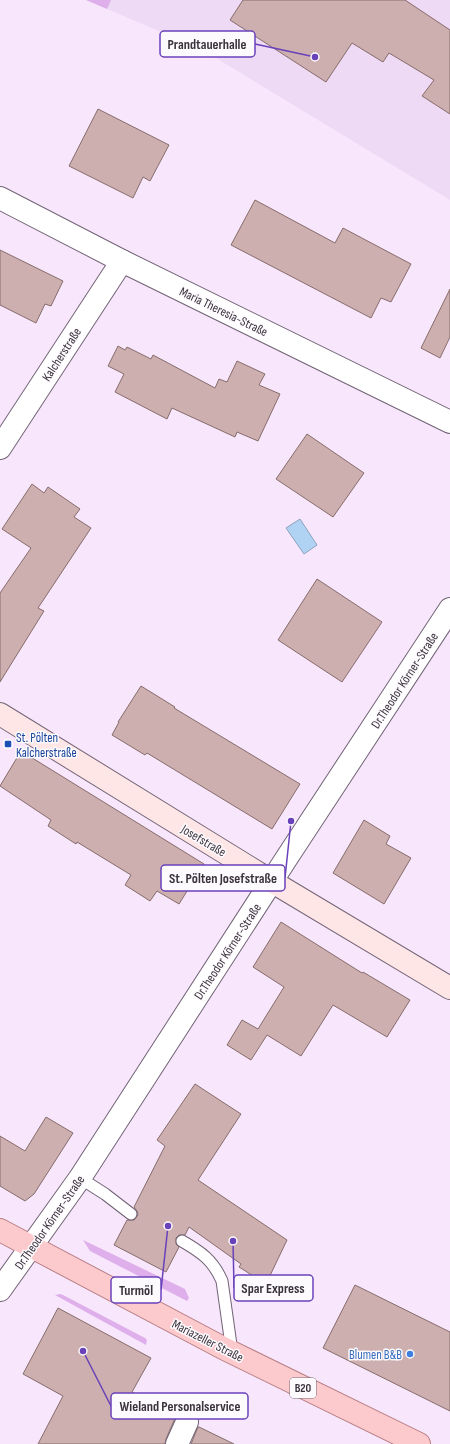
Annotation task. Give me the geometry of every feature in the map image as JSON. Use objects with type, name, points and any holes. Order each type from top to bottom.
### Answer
[{"type":"main road","name":"Mariazeller Straße","points":[[0,1230],[232,1352],[419,1444]]},
{"type":"street","name":"Maria Theresia-Straße","points":[[0,198],[122,261],[450,422]]},
{"type":"street","name":"Kalcherstraße","points":[[0,448],[122,261]]},
{"type":"street","name":"Dr.Theodor Körner-Straße","points":[[0,1290],[80,1178],[271,882],[450,609]]},
{"type":"street","name":"Josefstraße","points":[[0,714],[271,882],[450,988]]},
{"type":"street","points":[[177,1444],[187,1422]]},
{"type":"lane","points":[[80,1178],[105,1194],[131,1214]]},
{"type":"lane","points":[[182,1241],[200,1251],[210,1261],[217,1270],[222,1281],[232,1352]]},
{"type":"shaded area","points":[[86,0],[450,0],[450,200],[201,49]]},
{"type":"shaded area","points":[[86,0],[111,0],[107,9]]},
{"type":"shaded area","points":[[83,1240],[185,1289],[189,1298],[187,1301],[90,1251]]},
{"type":"shaded area","points":[[60,1294],[145,1338],[147,1340],[146,1345],[55,1295]]},
{"type":"water","points":[[300,519],[317,545],[304,554],[286,528]]},
{"type":"building","points":[[243,0],[405,0],[450,30],[450,114],[422,96],[434,80],[389,53],[383,62],[352,43],[326,82],[230,20]]},
{"type":"building","points":[[98,109],[169,145],[150,181],[143,177],[133,198],[69,166]]},
{"type":"building","points":[[255,200],[335,243],[343,228],[411,264],[391,302],[381,298],[371,318],[231,245]]},
{"type":"building","points":[[0,250],[63,281],[51,306],[45,304],[36,323],[0,305]]},
{"type":"building","points":[[450,289],[450,337],[440,358],[421,348]]},
{"type":"building","points":[[118,346],[125,350],[127,347],[151,359],[153,355],[215,388],[219,379],[227,382],[237,361],[265,374],[259,385],[280,394],[258,441],[237,432],[235,437],[172,408],[167,419],[115,392],[124,374],[108,366]]},
{"type":"building","points":[[307,434],[364,473],[333,517],[276,479]]},
{"type":"building","points":[[32,484],[44,493],[48,487],[80,509],[74,517],[91,528],[38,608],[44,611],[0,682],[0,593],[31,548],[2,529]]},
{"type":"building","points":[[317,579],[382,622],[342,682],[278,640]]},
{"type":"building","points":[[141,686],[175,707],[174,708],[300,784],[272,829],[147,753],[145,755],[112,735],[118,722]]},
{"type":"building","points":[[21,751],[204,864],[179,904],[157,891],[150,901],[125,885],[131,875],[77,842],[76,844],[48,826],[51,820],[0,786]]},
{"type":"building","points":[[364,820],[390,836],[386,844],[411,858],[384,904],[333,873]]},
{"type":"building","points":[[281,922],[362,973],[363,972],[410,1000],[387,1037],[333,1005],[301,1056],[267,1035],[251,1060],[227,1045],[242,1020],[258,1029],[284,987],[253,967]]},
{"type":"building","points":[[195,1084],[241,1114],[198,1180],[287,1240],[266,1284],[239,1267],[241,1264],[189,1227],[185,1235],[179,1235],[176,1238],[176,1244],[179,1247],[166,1272],[114,1245],[127,1220],[134,1220],[138,1215],[134,1207],[165,1146],[157,1140]]},
{"type":"building","points":[[46,1117],[73,1133],[34,1194],[25,1201],[0,1186],[0,1136],[25,1151]]},
{"type":"building","points":[[355,1285],[450,1332],[450,1411],[323,1348]]},
{"type":"building","points":[[58,1308],[151,1358],[132,1392],[176,1416],[165,1444],[38,1444],[63,1396],[23,1374]]},
{"type":"building","points":[[199,1427],[234,1444],[191,1444]]},
{"type":"place","name":"Prandtauerhalle","points":[[315,57]]},
{"type":"place","name":"St. Pölten Kalcherstraße","points":[[8,744]]},
{"type":"place","name":"St. Pölten Josefstraße","points":[[291,821]]},
{"type":"place","name":"Turmöl","points":[[168,1226]]},
{"type":"place","name":"Spar Express","points":[[233,1241]]},
{"type":"place","name":"Wieland Personalservice","points":[[83,1351]]},
{"type":"place","name":"Blumen B&B","points":[[410,1354]]}]
